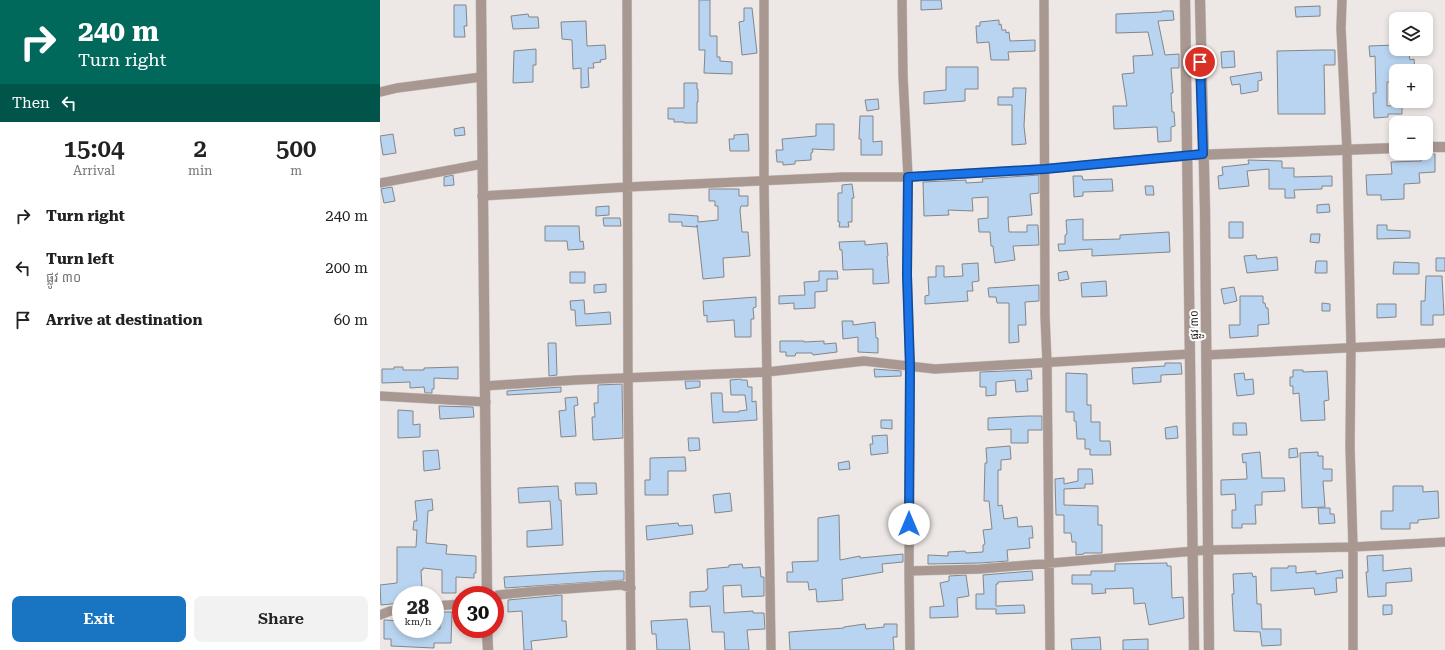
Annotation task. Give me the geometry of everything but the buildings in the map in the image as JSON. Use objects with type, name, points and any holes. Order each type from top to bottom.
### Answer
[{"type":"street","points":[[481,0],[487,586]]},
{"type":"street","points":[[627,0],[628,378],[632,650]]},
{"type":"street","points":[[764,0],[764,182],[771,650]]},
{"type":"street","points":[[902,0],[903,76],[908,177],[907,275],[910,367],[910,650]]},
{"type":"street","points":[[1044,0],[1045,316],[1047,363],[1050,650]]},
{"type":"street","name":"ផ្លូវ ៣០","points":[[1185,0],[1194,650]]},
{"type":"street","name":"ផ្លូវ ៣០","points":[[1200,0],[1207,355],[1207,550],[1209,650]]},
{"type":"street","points":[[1342,0],[1341,28],[1347,150],[1351,347],[1350,447],[1353,547],[1353,650]]},
{"type":"street","points":[[380,92],[397,88],[481,77]]},
{"type":"street","points":[[1433,147],[1445,147]]},
{"type":"street","points":[[482,196],[627,187],[764,182],[843,177],[908,177],[1045,169],[1203,154],[1389,148]]},
{"type":"street","points":[[380,183],[482,164]]},
{"type":"street","points":[[1207,355],[1445,343]]},
{"type":"street","points":[[486,386],[767,372],[864,362],[935,369],[1190,354]]},
{"type":"street","points":[[380,396],[486,402]]},
{"type":"street","points":[[909,571],[980,569],[1207,550],[1353,547],[1445,542]]},
{"type":"street","points":[[504,594],[621,585],[631,588]]},
{"type":"street","points":[[380,615],[392,611]]},
{"type":"street","points":[[487,638],[488,650]]},
{"type":"route","points":[[909,524],[910,367],[907,275],[908,177],[1045,169],[1203,154],[1200,62]]}]
